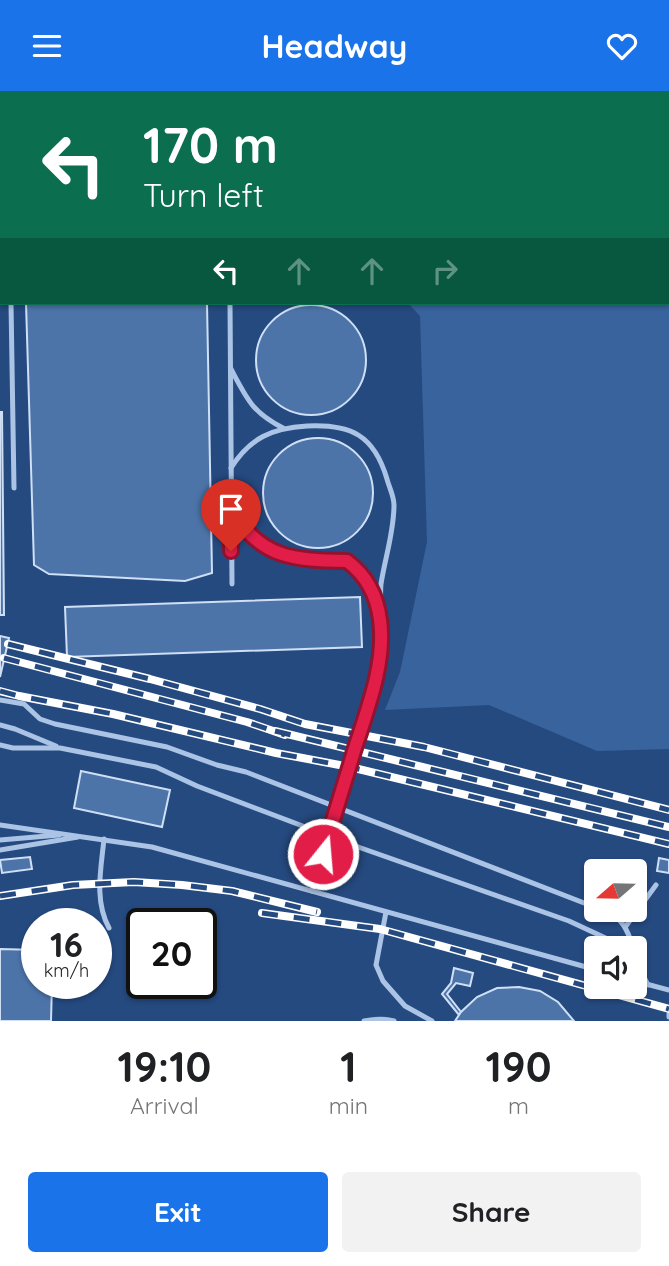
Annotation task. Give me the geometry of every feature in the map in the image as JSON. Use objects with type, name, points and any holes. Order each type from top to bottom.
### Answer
[{"type":"lane","points":[[11,305],[14,488]]},
{"type":"lane","points":[[230,305],[232,584]]},
{"type":"lane","points":[[230,367],[249,402],[265,419],[283,428]]},
{"type":"lane","points":[[231,468],[242,451],[267,433],[283,428],[335,427],[358,433],[372,448],[383,467],[394,502],[391,536],[381,585],[378,669],[312,891]]},
{"type":"lane","points":[[231,509],[241,526],[257,542],[282,554],[294,558],[347,561],[365,577],[373,590],[380,620]]},
{"type":"lane","points":[[0,700],[24,704],[40,719],[55,724],[167,747],[246,772],[584,903]]},
{"type":"lane","points":[[0,725],[60,748]]},
{"type":"lane","points":[[0,745],[13,748],[60,748],[156,767],[197,786],[361,848],[569,921],[601,936]]},
{"type":"lane","points":[[0,825],[152,847],[584,966]]},
{"type":"lane","points":[[0,840],[69,834]]},
{"type":"lane","points":[[0,850],[85,837]]},
{"type":"lane","points":[[102,908],[98,883],[104,839]]},
{"type":"lane","points":[[626,926],[656,885]]},
{"type":"lane","points":[[386,912],[376,964],[383,981],[405,1006],[432,1021]]},
{"type":"lane","points":[[621,922],[629,936]]},
{"type":"lane","points":[[648,985],[669,991]]},
{"type":"lane","points":[[364,1021],[394,1021]]},
{"type":"shaded area","points":[[410,305],[669,305],[669,749],[597,751],[489,705],[385,710],[400,672],[427,542],[420,316]]},
{"type":"building","points":[[26,305],[207,305],[212,573],[185,581],[49,574],[34,565]]},
{"type":"building","points":[[311,305],[332,309],[350,321],[362,339],[366,360],[362,381],[350,399],[332,411],[311,415],[290,411],[272,399],[260,381],[256,360],[260,339],[272,321],[290,309]]},
{"type":"building","points":[[2,412],[4,615],[0,615]]},
{"type":"building","points":[[318,438],[339,442],[357,454],[369,472],[373,493],[369,514],[357,532],[339,544],[318,548],[297,544],[279,532],[267,514],[263,493],[267,472],[279,454],[297,442]]},
{"type":"building","points":[[360,597],[362,647],[67,657],[65,607]]},
{"type":"building","points":[[0,636],[9,638],[0,677]]},
{"type":"building","points":[[81,771],[170,790],[162,827],[74,808]]},
{"type":"building","points":[[30,857],[32,869],[2,873],[0,860]]},
{"type":"building","points":[[659,858],[669,860],[669,873],[657,871]]},
{"type":"building","points":[[0,949],[21,950],[21,999],[52,999],[51,1021],[0,1021]]},
{"type":"building","points":[[454,968],[473,973],[470,986],[456,983],[447,994],[461,1012],[459,1015],[442,994],[451,983]]},
{"type":"building","points":[[519,987],[540,991],[558,1002],[574,1021],[455,1021],[477,997],[497,988]]},
{"type":"railway","points":[[8,644],[150,679],[305,724],[424,747],[669,810]]},
{"type":"railway","points":[[4,658],[247,722],[285,735]]},
{"type":"railway","points":[[0,691],[350,767],[669,844]]},
{"type":"railway","points":[[275,731],[669,827]]},
{"type":"railway","points":[[0,896],[73,885],[134,882],[232,891],[317,912]]},
{"type":"railway","points":[[262,913],[380,929],[669,1009]]},
{"type":"route","points":[[231,551],[231,509],[241,526],[257,542],[294,558],[347,561],[365,577],[373,590],[380,620],[378,669],[323,854]]}]
